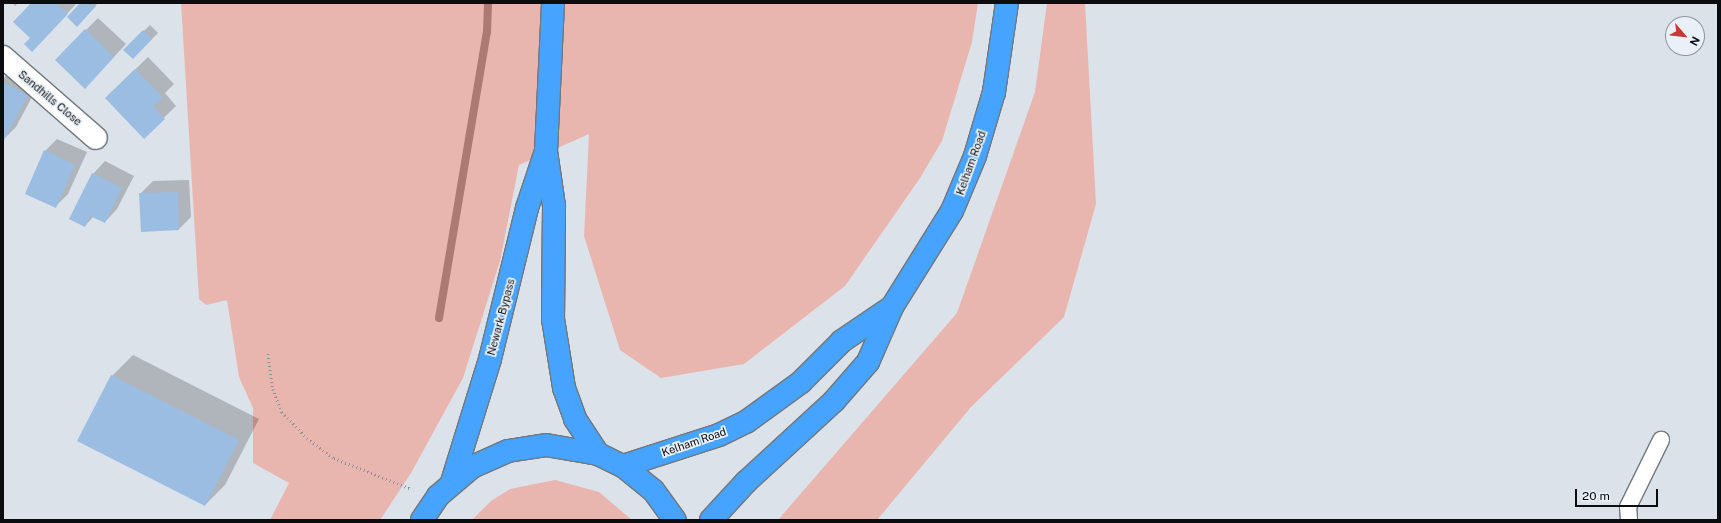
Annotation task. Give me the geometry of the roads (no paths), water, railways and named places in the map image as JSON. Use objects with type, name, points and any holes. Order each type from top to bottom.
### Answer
[{"type":"highway","name":"Newark Bypass","points":[[553,3],[546,151],[554,206],[553,319],[564,388],[575,419],[598,454]]},
{"type":"highway","name":"Kelham Road","points":[[711,520],[746,482],[834,401],[868,362],[892,307],[952,211],[975,156],[994,92],[1008,3]]},
{"type":"highway","name":"Newark Bypass","points":[[452,482],[490,358],[527,208],[546,151]]},
{"type":"highway","name":"Kelham Road","points":[[623,466],[719,435],[746,422],[801,382],[842,341],[892,307]]},
{"type":"highway","points":[[422,520],[436,498],[452,482],[484,460],[520,448],[559,446],[598,454],[623,466],[653,490],[675,520]]},
{"type":"street","name":"Sandhills Close","points":[[3,57],[96,138]]},
{"type":"lane","points":[[1629,520],[1628,507],[1660,440]]},
{"type":"waterway","points":[[439,318],[487,32],[488,3]]}]
